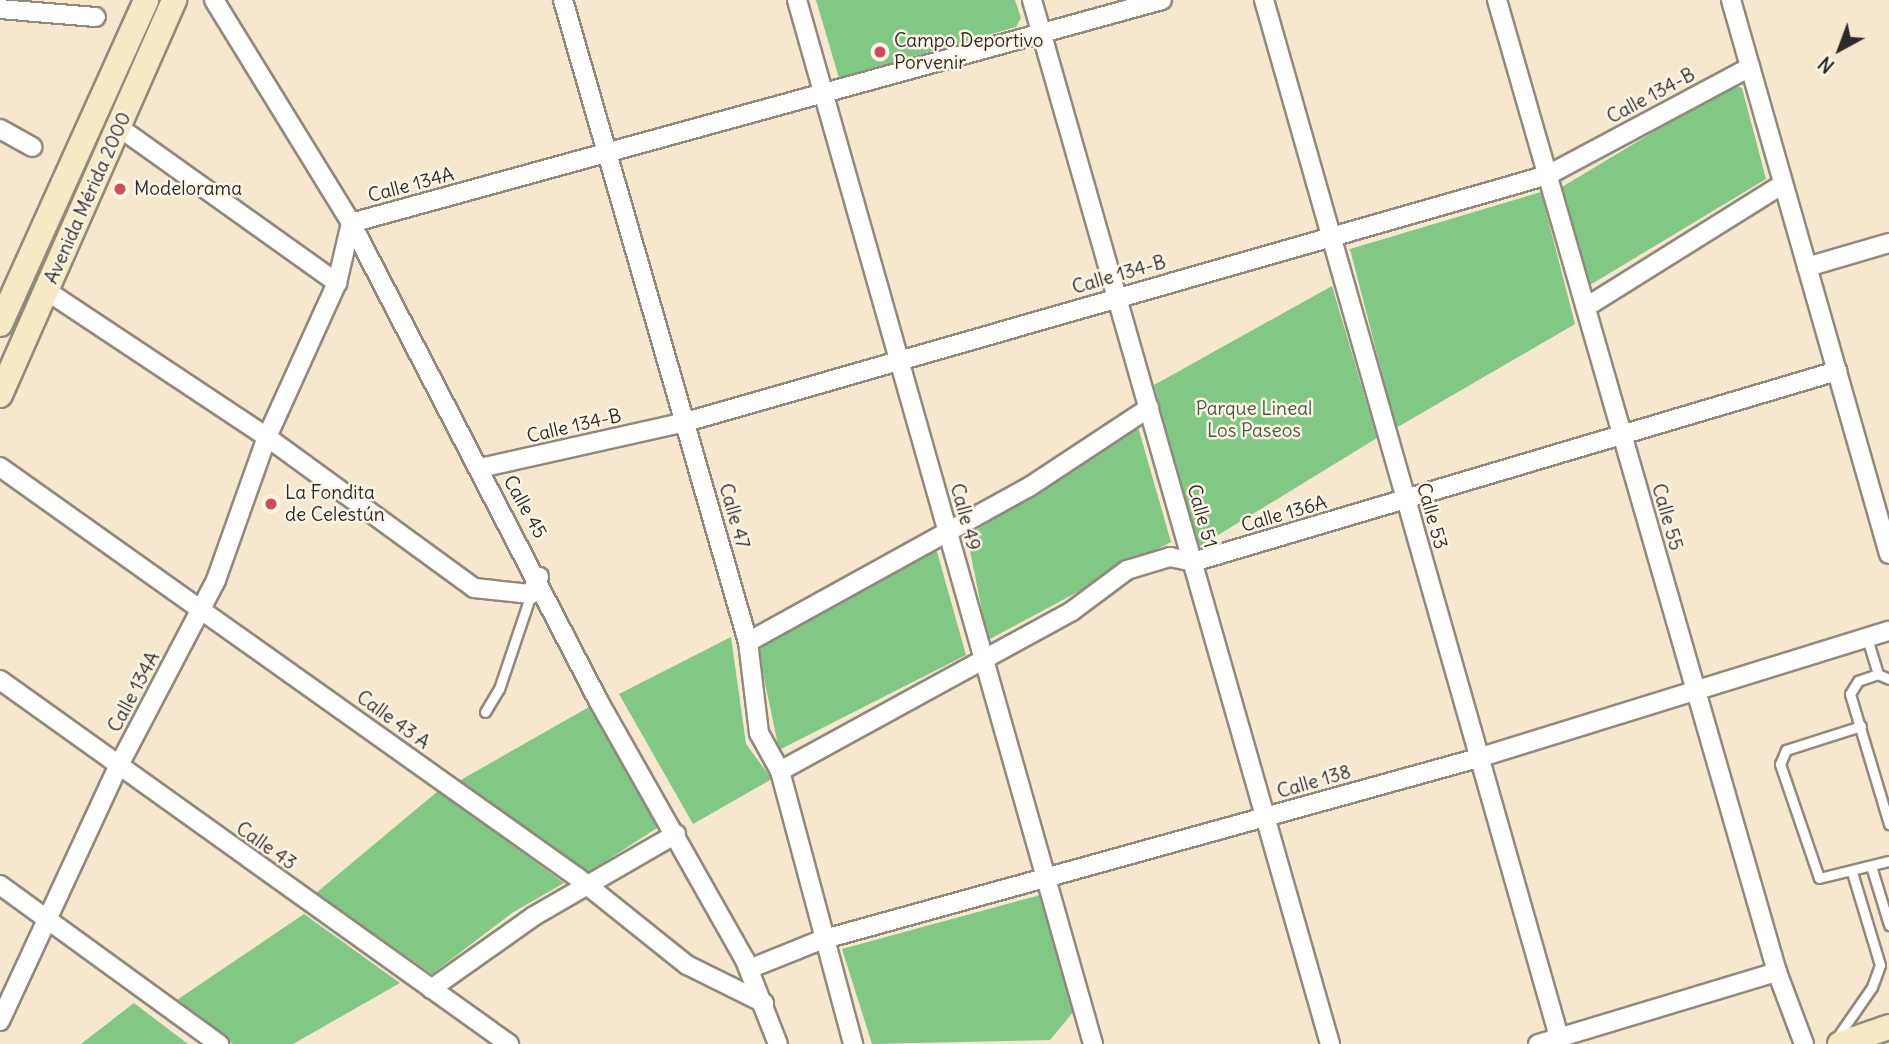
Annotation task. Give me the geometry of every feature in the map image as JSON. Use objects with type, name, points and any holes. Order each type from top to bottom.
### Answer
[{"type":"main road","name":"Avenida Mérida 2000","points":[[0,324],[146,0]]},
{"type":"main road","name":"Avenida Mérida 2000","points":[[0,395],[120,128],[174,0]]},
{"type":"main road","points":[[1840,1044],[1889,1027]]},
{"type":"street","name":"Calle 45","points":[[214,0],[351,223],[539,576],[599,702],[676,834],[749,968],[778,1044]]},
{"type":"street","name":"Calle 47","points":[[563,0],[748,642],[759,733],[780,771],[821,940],[853,1044]]},
{"type":"street","name":"Calle 49","points":[[797,0],[903,363],[947,530],[1093,1044]]},
{"type":"street","name":"Calle 51","points":[[1032,0],[1331,1044]]},
{"type":"street","name":"Calle 134A","points":[[0,1021],[118,767],[201,609],[267,437],[337,283],[351,223],[823,96],[1162,0]]},
{"type":"street","name":"Calle 53","points":[[1264,0],[1560,1040]]},
{"type":"street","name":"Calle 55","points":[[1497,0],[1777,972],[1804,1044]]},
{"type":"street","points":[[1731,0],[1889,554]]},
{"type":"street","points":[[0,9],[96,16]]},
{"type":"street","name":"Calle 134-B","points":[[480,468],[685,422],[903,363],[1117,296],[1332,238],[1548,175],[1750,68]]},
{"type":"street","points":[[120,128],[337,283]]},
{"type":"street","points":[[0,129],[32,147]]},
{"type":"street","points":[[1586,307],[1783,184]]},
{"type":"street","points":[[1807,267],[1889,243]]},
{"type":"street","points":[[47,291],[267,437],[474,588],[531,594],[539,576]]},
{"type":"street","name":"Calle 136A","points":[[780,771],[983,657],[1072,611],[1127,570],[1170,557],[1193,562],[1623,438],[1837,371]]},
{"type":"street","points":[[748,642],[1029,487],[1149,408]]},
{"type":"street","name":"Calle 43 A","points":[[0,467],[587,885],[687,965],[764,1003]]},
{"type":"street","name":"Calle 138","points":[[749,968],[821,940],[1478,758],[1889,631]]},
{"type":"street","name":"Calle 43","points":[[0,680],[118,767],[509,1044]]},
{"type":"street","points":[[431,989],[587,885],[676,834]]},
{"type":"street","points":[[0,885],[219,1044]]},
{"type":"street","points":[[1538,1044],[1560,1040],[1777,972]]},
{"type":"lane","points":[[485,712],[499,689],[531,594]]},
{"type":"lane","points":[[1867,638],[1878,674]]},
{"type":"lane","points":[[1889,679],[1878,674],[1858,681],[1850,694],[1889,824]]},
{"type":"lane","points":[[1860,726],[1786,750],[1780,764],[1813,872],[1827,879],[1889,861]]},
{"type":"lane","points":[[1871,866],[1889,925]]},
{"type":"lane","points":[[1833,1044],[1872,988],[1880,965],[1852,872]]},
{"type":"green space","name":"Campo Deportivo Porvenir","points":[[816,0],[1015,0],[1021,18],[1016,27],[839,78]]},
{"type":"green space","points":[[1733,84],[1742,88],[1766,179],[1585,288],[1557,190]]},
{"type":"green space","points":[[1541,192],[1575,324],[1396,428],[1350,249]]},
{"type":"green space","name":"Parque Lineal Los Paseos","points":[[1332,286],[1377,438],[1197,548],[1154,385]]},
{"type":"green space","name":"Parque Lineal Los Paseos","points":[[1138,427],[1171,542],[988,640],[967,536]]},
{"type":"green space","points":[[936,548],[966,655],[779,750],[758,649]]},
{"type":"green space","points":[[731,637],[746,744],[772,779],[693,824],[619,694]]},
{"type":"green space","points":[[589,707],[660,826],[586,874],[459,781]]},
{"type":"green space","points":[[438,791],[564,883],[512,913],[432,974],[316,893]]},
{"type":"green space","points":[[1040,895],[1074,1011],[1050,1040],[872,1044],[842,949]]},
{"type":"green space","points":[[304,914],[400,983],[293,1044],[233,1044],[174,1002]]},
{"type":"green space","points":[[134,1003],[188,1044],[81,1044]]},
{"type":"place","name":"Campo Deportivo Porvenir","points":[[880,52]]},
{"type":"place","name":"Modelorama","points":[[120,189]]},
{"type":"place","name":"La Fondita de Celestún","points":[[271,504]]}]
